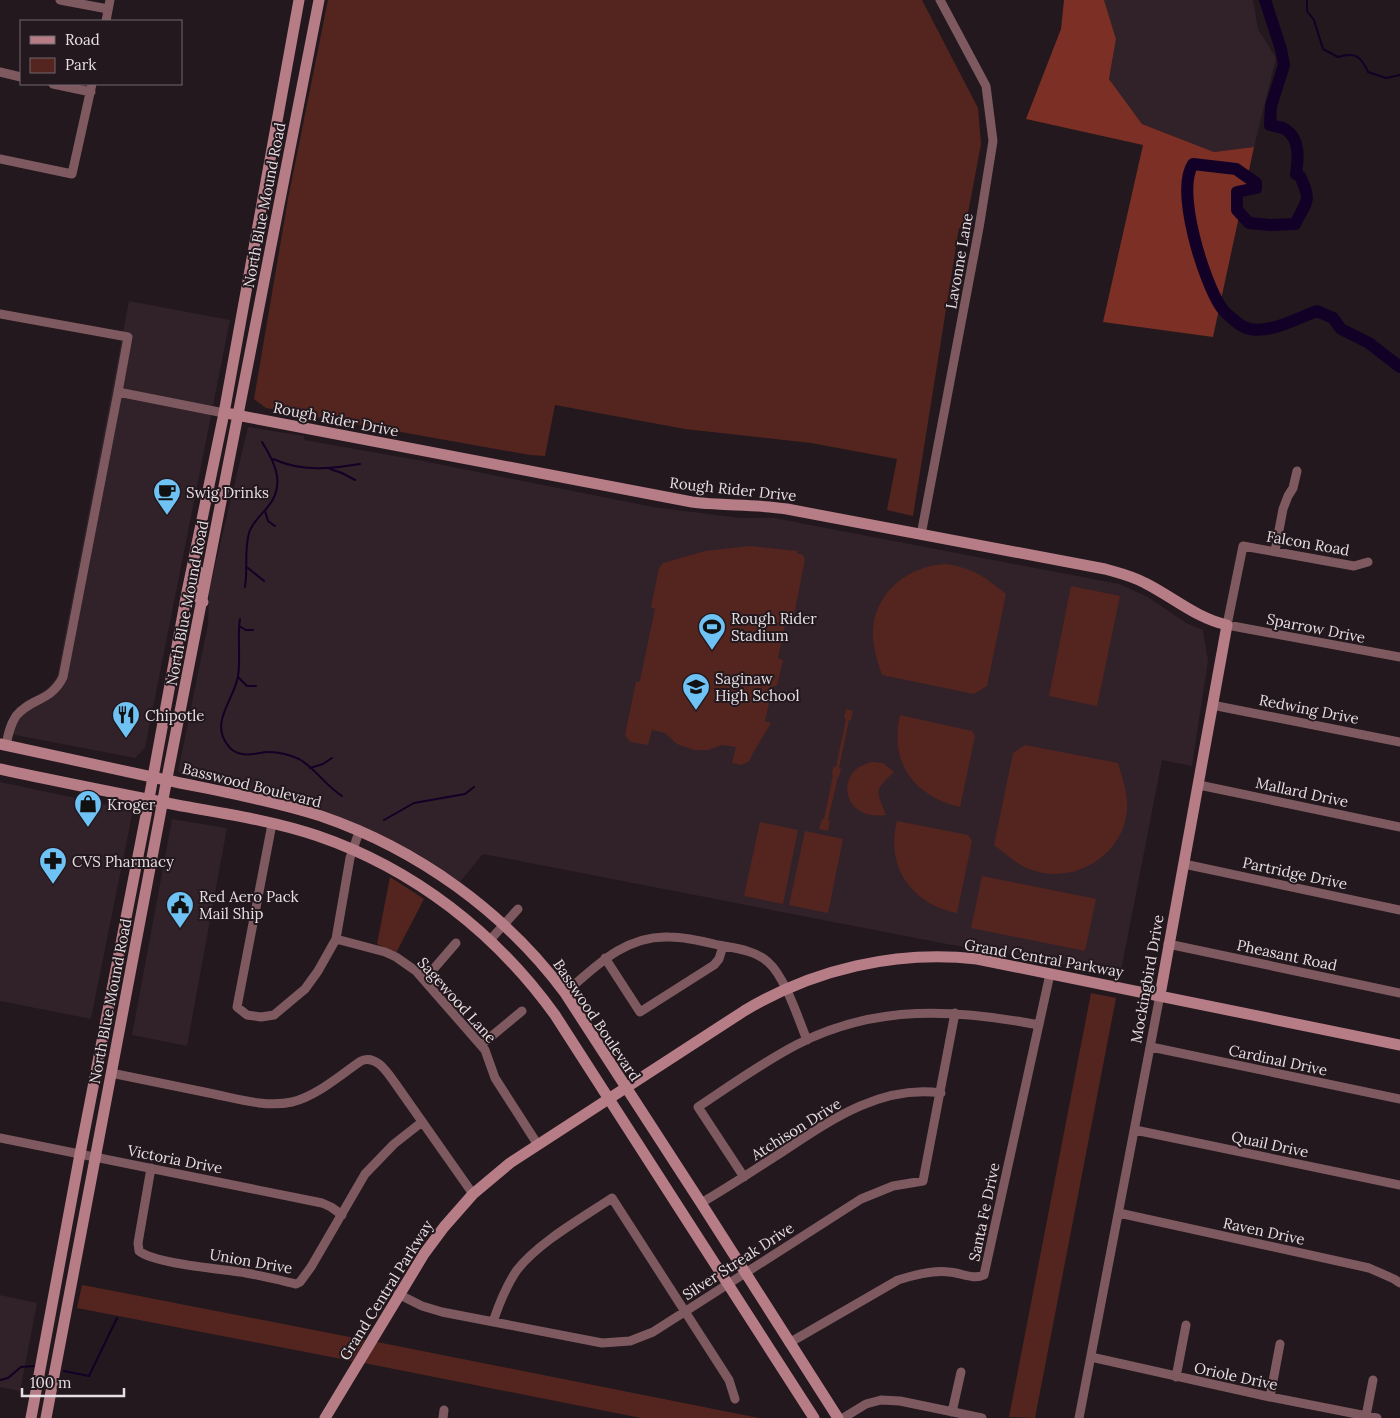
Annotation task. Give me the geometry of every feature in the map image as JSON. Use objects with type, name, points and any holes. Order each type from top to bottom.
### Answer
[{"type":"main road","points":[[301,0],[318,2]]},
{"type":"main road","name":"North Blue Mound Road","points":[[30,1418],[187,592],[224,413],[301,0]]},
{"type":"main road","name":"North Blue Mound Road","points":[[46,1418],[167,780],[318,2]]},
{"type":"main road","name":"Rough Rider Drive","points":[[224,413],[692,502],[774,507],[1122,574],[1146,583],[1193,613],[1228,625]]},
{"type":"main road","points":[[203,602],[198,599],[196,591],[208,521],[204,510]]},
{"type":"main road","name":"Mockingbird Drive","points":[[1160,995],[1228,625]]},
{"type":"main road","name":"Basswood Boulevard","points":[[2,748],[153,777],[273,803],[320,816],[393,848],[436,872],[472,898],[503,925],[538,961],[565,993],[838,1418]]},
{"type":"main road","points":[[0,769],[313,834],[353,850],[398,872],[430,892],[469,921],[514,964],[543,998],[610,1098],[814,1418]]},
{"type":"main road","name":"Grand Central Parkway","points":[[326,1418],[398,1294],[444,1227],[473,1194],[510,1163],[744,1011],[785,989],[818,976],[854,966],[894,959],[924,957],[977,960],[1160,995],[1400,1045]]},
{"type":"street","points":[[60,0],[109,5],[106,20]]},
{"type":"street","name":"Lavonne Lane","points":[[921,535],[978,238],[993,141],[986,86],[940,0]]},
{"type":"street","points":[[0,72],[20,77]]},
{"type":"street","points":[[0,159],[72,174],[91,88],[62,85]]},
{"type":"street","points":[[0,314],[128,337],[63,677],[52,693],[25,709],[16,717],[2,748]]},
{"type":"street","points":[[118,392],[224,413]]},
{"type":"street","points":[[1275,551],[1283,509],[1288,496],[1294,488],[1297,471]]},
{"type":"street","name":"Falcon Road","points":[[1243,546],[1354,566],[1368,562]]},
{"type":"street","name":"Mockingbird Drive","points":[[1228,625],[1243,546]]},
{"type":"street","name":"Sparrow Drive","points":[[1228,625],[1400,657]]},
{"type":"street","name":"Redwing Drive","points":[[1212,705],[1400,742]]},
{"type":"street","name":"Mallard Drive","points":[[1199,785],[1400,827]]},
{"type":"street","points":[[272,824],[237,1007],[247,1014],[261,1017],[274,1015],[305,989],[327,957],[336,939],[353,850],[359,832]]},
{"type":"street","name":"Partridge Drive","points":[[1184,864],[1400,910]]},
{"type":"street","points":[[490,940],[518,909]]},
{"type":"street","points":[[565,993],[605,958],[630,943],[658,937],[688,939],[746,951],[762,957],[773,967],[785,989],[807,1040]]},
{"type":"street","name":"Sagewood Lane","points":[[336,939],[396,957],[416,971],[481,1045],[488,1055],[495,1078],[538,1145]]},
{"type":"street","points":[[424,980],[456,943]]},
{"type":"street","name":"Pheasant Road","points":[[1168,944],[1400,993]]},
{"type":"street","points":[[605,958],[640,1012],[714,965],[719,959],[722,946]]},
{"type":"street","name":"Santa Fe Drive","points":[[789,1343],[898,1280],[917,1274],[948,1272],[978,1278],[984,1275],[1050,974]]},
{"type":"street","name":"Mockingbird Drive","points":[[1079,1418],[1160,995]]},
{"type":"street","points":[[481,1045],[522,1011]]},
{"type":"street","points":[[744,1177],[698,1107],[776,1056],[807,1040],[840,1027],[872,1019],[916,1013],[956,1013],[1039,1025]]},
{"type":"street","name":"Silver Streak Drive","points":[[398,1294],[431,1310],[590,1342],[612,1343],[630,1341],[646,1336],[860,1199],[893,1186],[923,1181],[956,1013]]},
{"type":"street","name":"Cardinal Drive","points":[[1150,1048],[1400,1099]]},
{"type":"street","points":[[111,1073],[265,1103],[277,1103],[292,1102],[306,1097],[361,1061],[369,1058],[373,1059],[383,1068],[473,1194]]},
{"type":"street","name":"Atchison Drive","points":[[701,1203],[834,1118],[860,1106],[898,1094],[941,1093]]},
{"type":"street","name":"Union Drive","points":[[150,1168],[138,1247],[144,1254],[168,1261],[247,1273],[296,1284],[304,1277],[365,1174],[394,1144],[422,1122]]},
{"type":"street","name":"Quail Drive","points":[[1135,1130],[1400,1185]]},
{"type":"street","name":"Victoria Drive","points":[[0,1138],[322,1203],[342,1215]]},
{"type":"street","points":[[493,1322],[507,1287],[518,1269],[527,1259],[547,1242],[612,1198],[729,1380],[735,1399]]},
{"type":"street","name":"Raven Drive","points":[[1119,1213],[1369,1268],[1394,1278],[1400,1283]]},
{"type":"street","points":[[1176,1377],[1186,1326]]},
{"type":"street","points":[[1270,1397],[1280,1344]]},
{"type":"street","name":"Oriole Drive","points":[[1091,1358],[1376,1418]]},
{"type":"street","points":[[952,1412],[961,1372]]},
{"type":"street","points":[[1366,1416],[1373,1380]]},
{"type":"street","points":[[842,1418],[866,1404],[881,1400],[900,1401],[982,1418]]},
{"type":"shaded area","points":[[1064,0],[1104,0],[1116,39],[1109,79],[1142,124],[1214,152],[1254,147],[1213,337],[1103,322],[1143,145],[1026,119],[1061,29]]},
{"type":"shaded area","points":[[1104,0],[1253,0],[1258,29],[1276,58],[1254,147],[1214,152],[1142,124],[1109,79],[1116,39]]},
{"type":"shaded area","points":[[129,301],[230,320],[145,748],[135,758],[5,733],[7,723],[13,713],[23,704],[47,689],[57,677]]},
{"type":"shaded area","name":"Saginaw High School","points":[[248,427],[304,436],[304,440],[423,461],[653,507],[740,518],[774,518],[1119,584],[1148,597],[1186,623],[1203,630],[1208,661],[1192,766],[1162,760],[1120,976],[483,854],[460,882],[421,856],[380,834],[325,811],[178,772],[208,624],[209,591]]},
{"type":"shaded area","points":[[0,782],[133,810],[91,1019],[0,1001]]},
{"type":"shaded area","points":[[172,819],[227,828],[187,1046],[132,1035]]},
{"type":"shaded area","points":[[0,1295],[37,1303],[20,1391],[0,1387]]},
{"type":"green space","points":[[328,0],[922,0],[978,108],[981,144],[965,229],[959,228],[913,516],[887,510],[897,459],[811,443],[685,429],[555,405],[545,456],[530,455],[266,408],[254,399],[288,199]]},
{"type":"green space","name":"Rough Rider Stadium","points":[[750,546],[798,551],[797,554],[802,554],[805,559],[793,620],[792,622],[786,621],[778,658],[783,660],[777,686],[773,686],[765,721],[771,723],[749,761],[742,765],[732,763],[736,747],[722,745],[708,750],[694,750],[677,744],[665,733],[652,730],[648,745],[630,742],[625,735],[636,682],[640,680],[655,609],[651,607],[659,568],[663,563],[705,551]]},
{"type":"green space","points":[[954,565],[978,574],[1006,594],[987,686],[974,694],[882,675],[875,652],[873,629],[875,615],[880,603],[888,592],[907,575],[932,566]]},
{"type":"green space","points":[[1071,586],[1120,596],[1097,706],[1049,696]]},
{"type":"green space","points":[[846,709],[853,711],[851,720],[849,720],[839,768],[841,768],[828,820],[830,821],[828,831],[819,829],[822,819],[824,819],[833,767],[836,767],[846,719],[844,718]]},
{"type":"green space","points":[[900,715],[972,731],[975,736],[960,807],[930,795],[918,786],[909,775],[902,762],[898,748]]},
{"type":"green space","points":[[1025,745],[1118,763],[1127,797],[1124,825],[1117,840],[1095,862],[1080,869],[1048,874],[1021,865],[994,845],[1013,753]]},
{"type":"green space","points":[[873,762],[883,763],[894,772],[883,783],[879,791],[880,800],[886,815],[871,815],[859,811],[851,803],[848,793],[848,783],[852,774],[860,766]]},
{"type":"green space","points":[[897,821],[968,835],[972,841],[957,913],[927,901],[915,892],[906,881],[899,868],[895,854],[894,838]]},
{"type":"green space","points":[[760,822],[798,830],[783,904],[744,896]]},
{"type":"green space","points":[[805,831],[843,839],[828,913],[789,905]]},
{"type":"green space","points":[[982,876],[1096,899],[1085,951],[971,928]]},
{"type":"green space","points":[[390,877],[424,899],[396,953],[377,944]]},
{"type":"green space","points":[[1091,993],[1116,998],[1035,1418],[1009,1417]]},
{"type":"green space","points":[[82,1285],[365,1340],[352,1361],[77,1308]]},
{"type":"green space","points":[[377,1342],[759,1418],[641,1418],[364,1363]]},
{"type":"waterway","points":[[1265,0],[1281,49],[1284,65],[1271,106],[1270,125],[1285,129],[1294,138],[1297,150],[1296,174],[1300,176],[1304,185],[1307,196],[1306,201],[1295,224],[1270,225],[1249,223],[1237,210],[1237,192],[1256,188],[1256,183],[1236,169],[1193,164],[1188,177],[1189,215],[1207,278],[1214,295],[1223,309],[1244,327],[1261,330],[1271,328],[1317,311],[1333,318],[1341,329],[1369,343],[1400,367]]},
{"type":"waterway","points":[[1307,0],[1307,11],[1314,20],[1323,49],[1338,57],[1349,55],[1357,57],[1363,62],[1368,72],[1386,78],[1400,75]]},
{"type":"waterway","points":[[245,587],[247,546],[250,529],[273,500],[276,492],[277,475],[275,467],[262,442]]},
{"type":"waterway","points":[[273,459],[305,468],[360,464]]},
{"type":"waterway","points":[[330,469],[355,480]]},
{"type":"waterway","points":[[265,511],[268,521],[275,526]]},
{"type":"waterway","points":[[248,568],[264,581]]},
{"type":"waterway","points":[[240,619],[238,676],[222,719],[222,736],[230,748],[238,753],[249,755],[273,752],[299,759],[342,796]]},
{"type":"waterway","points":[[239,626],[246,630],[253,630]]},
{"type":"waterway","points":[[238,677],[247,686],[256,686]]},
{"type":"waterway","points":[[310,768],[323,764],[332,758]]},
{"type":"waterway","points":[[384,820],[414,803],[465,794],[474,787]]},
{"type":"waterway","points":[[64,1371],[89,1376],[117,1318]]},
{"type":"waterway","points":[[0,1380],[8,1378],[21,1367],[34,1366]]},
{"type":"place","name":"Swig Drinks","points":[[167,516]]},
{"type":"place","name":"Rough Rider Stadium","points":[[712,651]]},
{"type":"place","name":"Saginaw High School","points":[[696,711]]},
{"type":"place","name":"Chipotle","points":[[126,739]]},
{"type":"place","name":"Kroger","points":[[88,828]]},
{"type":"place","name":"CVS Pharmacy","points":[[53,885]]},
{"type":"place","name":"Red Aero Pack Mail Ship","points":[[180,929]]}]
